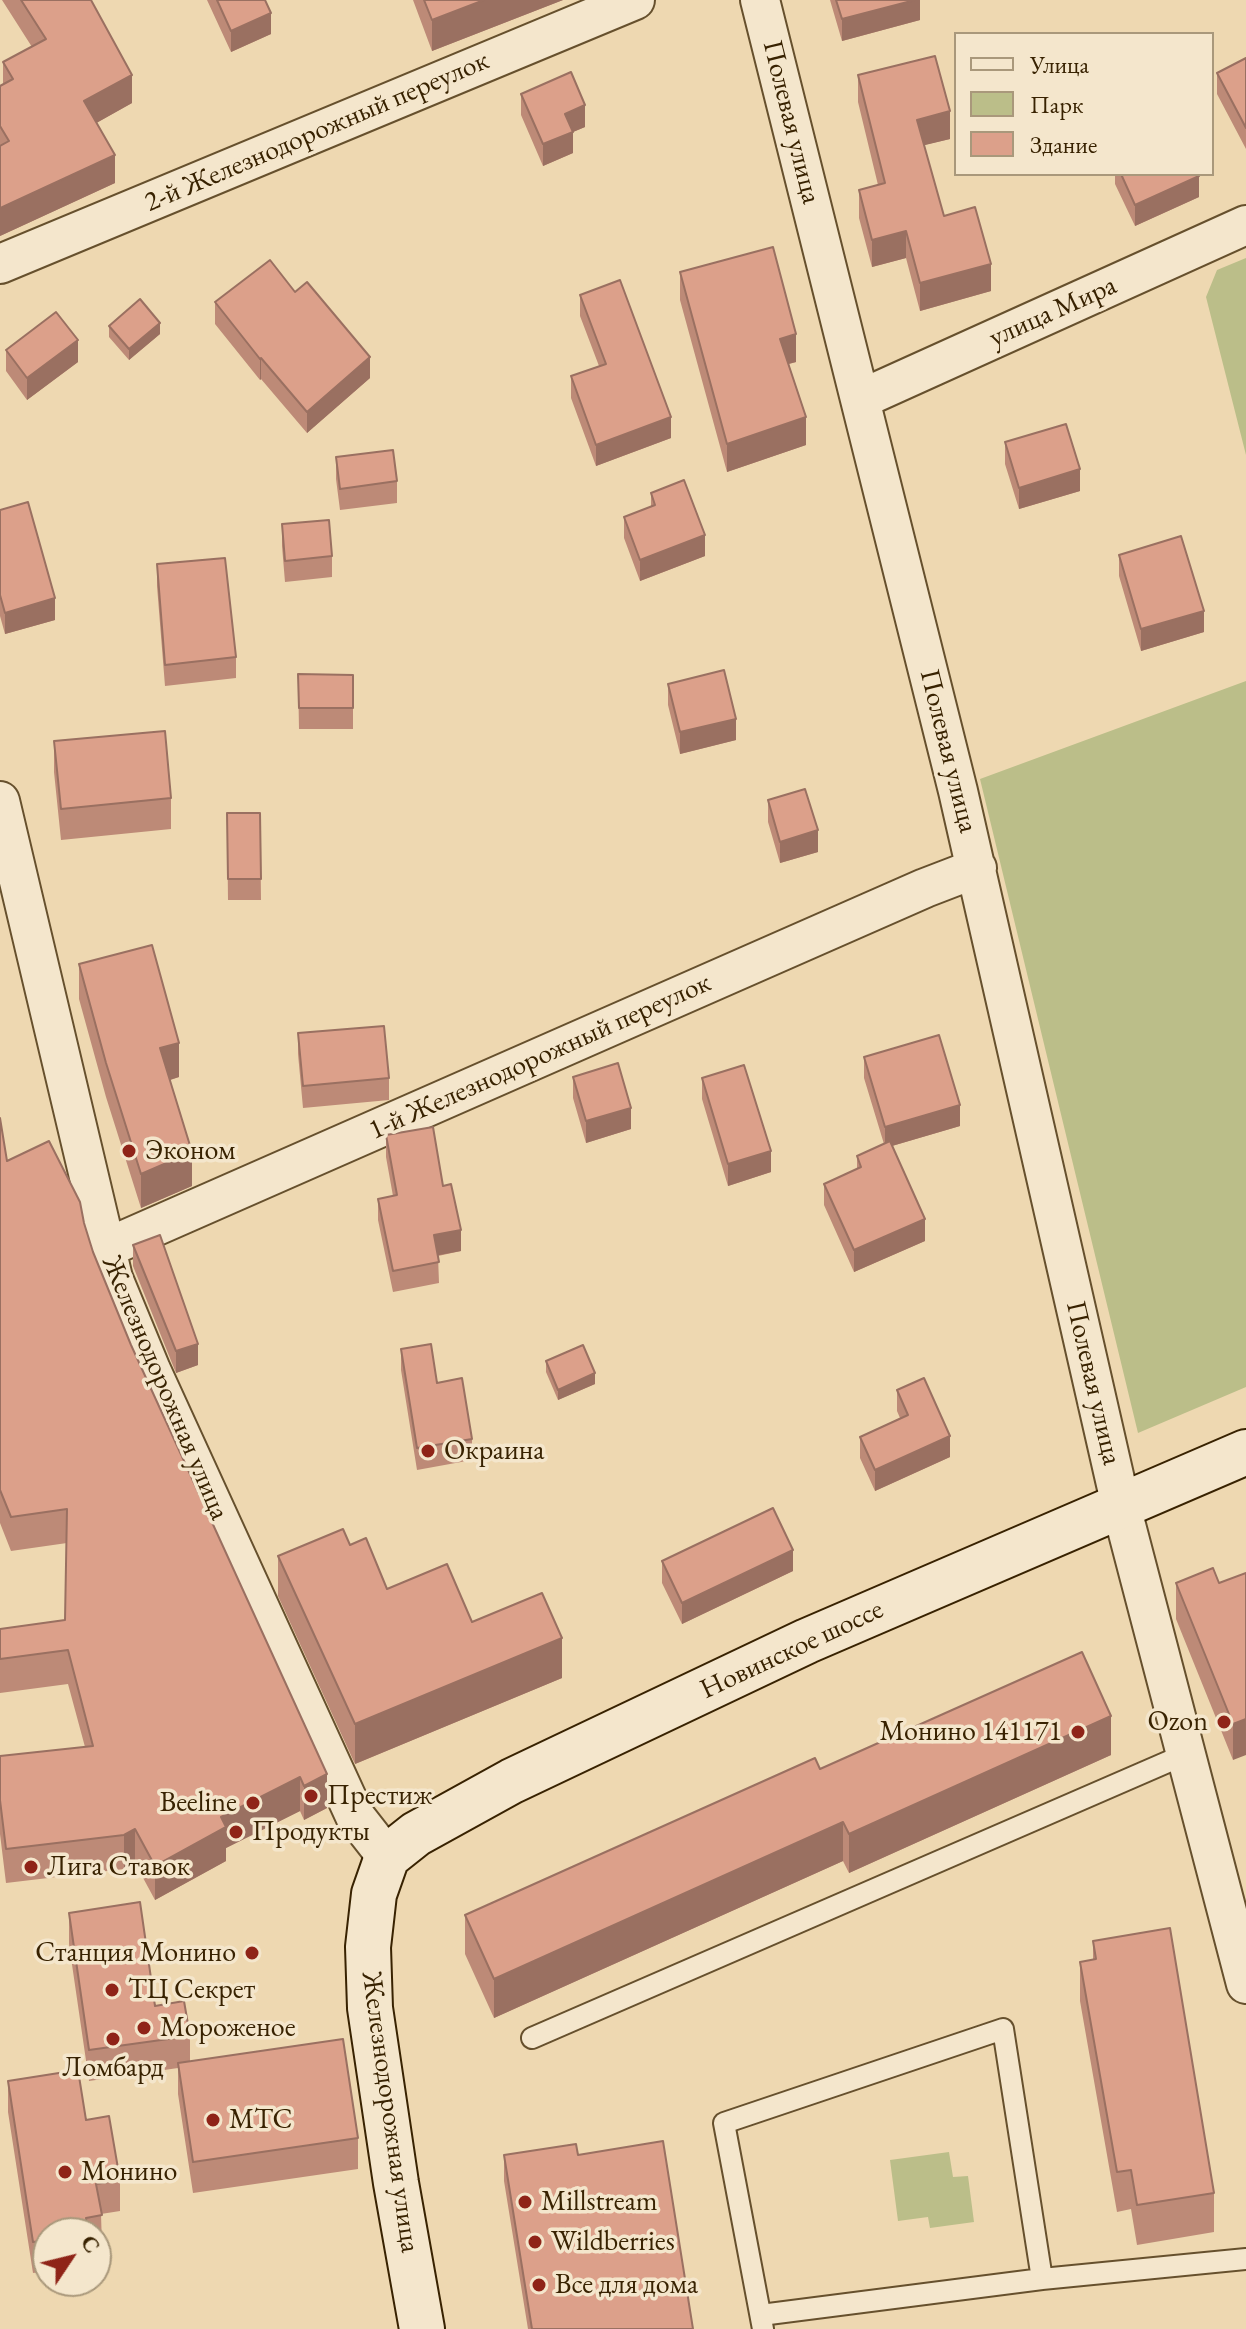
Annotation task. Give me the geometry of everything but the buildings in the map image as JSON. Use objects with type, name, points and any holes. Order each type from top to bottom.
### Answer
[{"type":"main road","name":"Новинское шоссе","points":[[381,1876],[416,1834],[512,1781],[807,1641],[1246,1452]]},
{"type":"main road","name":"Железнодорожная улица","points":[[381,1876],[368,1947],[370,2008],[422,2329]]},
{"type":"street","name":"2-й Железнодорожный переулок","points":[[0,264],[635,0]]},
{"type":"street","name":"Полевая улица","points":[[760,0],[977,868],[1121,1506],[1246,1984]]},
{"type":"street","name":"улица Мира","points":[[861,399],[1246,225]]},
{"type":"street","name":"Железнодорожная улица","points":[[0,801],[113,1278],[151,1370],[381,1876]]},
{"type":"street","name":"1-й Железнодорожный переулок","points":[[104,1249],[925,888],[977,868]]},
{"type":"lane","points":[[532,2038],[1186,1754]]},
{"type":"lane","points":[[1042,2279],[1003,2029],[724,2123],[762,2322],[1042,2279],[1246,2259]]},
{"type":"green space","points":[[1246,258],[1246,455],[1206,297],[1217,270]]},
{"type":"green space","points":[[1246,681],[1246,1387],[1138,1433],[980,779]]},
{"type":"green space","points":[[949,2152],[953,2177],[968,2176],[974,2222],[930,2228],[928,2217],[898,2221],[890,2160]]},
{"type":"place","name":"Эконом","points":[[129,1151]]},
{"type":"place","name":"Окраина","points":[[428,1451]]},
{"type":"place","name":"Ozon","points":[[1224,1722]]},
{"type":"place","name":"Монино 141171","points":[[1078,1732]]},
{"type":"place","name":"Престиж","points":[[311,1796]]},
{"type":"place","name":"Beeline","points":[[253,1803]]},
{"type":"place","name":"Продукты","points":[[236,1832]]},
{"type":"place","name":"Лига Ставок","points":[[31,1867]]},
{"type":"place","name":"Станция Монино","points":[[252,1953]]},
{"type":"place","name":"ТЦ Секрет","points":[[112,1990]]},
{"type":"place","name":"Мороженое","points":[[144,2028]]},
{"type":"place","name":"Ломбард","points":[[113,2039]]},
{"type":"place","name":"МТС","points":[[213,2120]]},
{"type":"place","name":"Монино","points":[[65,2172]]},
{"type":"place","name":"Millstream","points":[[525,2202]]},
{"type":"place","name":"Wildberries","points":[[535,2242]]},
{"type":"place","name":"Все для дома","points":[[539,2285]]}]
